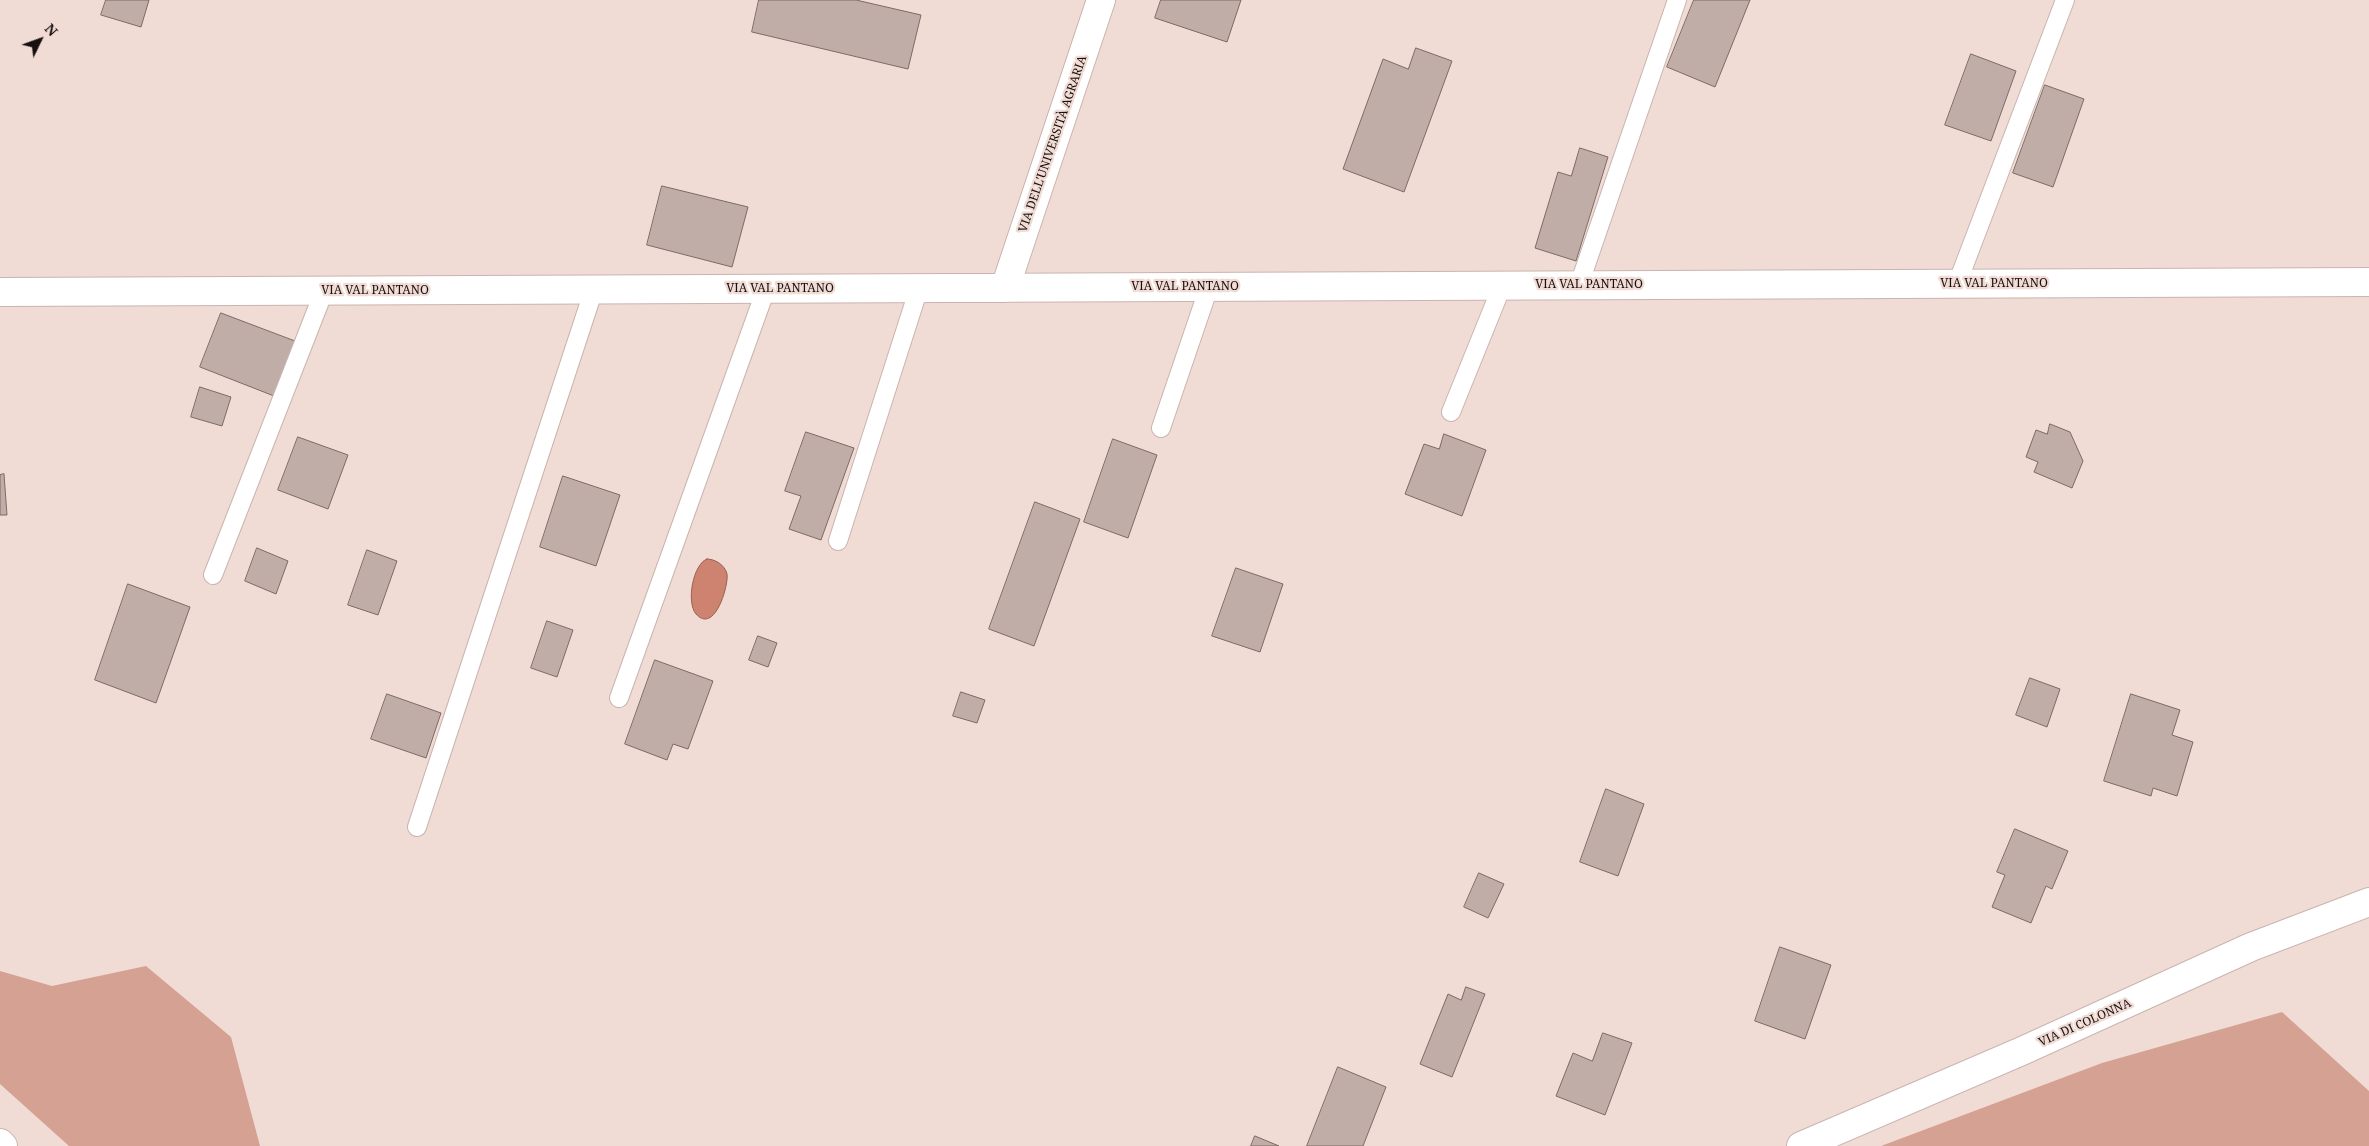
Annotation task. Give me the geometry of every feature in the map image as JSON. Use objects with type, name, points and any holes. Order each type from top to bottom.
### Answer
[{"type":"street","name":"VIA DELL'UNIVERSITÀ AGRARIA","points":[[1004,288],[1101,0]]},
{"type":"street","name":"VIA VAL PANTANO","points":[[0,292],[2369,282]]},
{"type":"street","name":"VIA DI COLONNA","points":[[1801,1146],[2022,1051],[2251,947],[2369,902]]},
{"type":"street","points":[[0,1143],[3,1146]]},
{"type":"lane","points":[[1579,286],[1677,0]]},
{"type":"lane","points":[[1957,284],[2065,0]]},
{"type":"lane","points":[[1451,412],[1502,286]]},
{"type":"lane","points":[[1161,428],[1209,287]]},
{"type":"lane","points":[[838,541],[919,288]]},
{"type":"lane","points":[[619,698],[766,289]]},
{"type":"lane","points":[[417,827],[594,290]]},
{"type":"lane","points":[[213,575],[324,291]]},
{"type":"shaded area","points":[[707,559],[722,565],[726,571],[727,579],[723,597],[715,613],[709,618],[703,619],[696,614],[693,608],[691,593],[698,568]]},
{"type":"shaded area","points":[[146,966],[231,1037],[260,1146],[69,1146],[0,1084],[0,971],[52,986]]},
{"type":"shaded area","points":[[2282,1012],[2369,1091],[2369,1146],[1881,1146],[2102,1063]]},
{"type":"building","points":[[106,0],[149,0],[141,27],[101,15]]},
{"type":"building","points":[[759,0],[856,0],[921,15],[908,69],[752,32]]},
{"type":"building","points":[[1161,0],[1241,0],[1227,42],[1155,18]]},
{"type":"building","points":[[1694,0],[1750,0],[1715,87],[1667,67]]},
{"type":"building","points":[[1416,48],[1452,61],[1404,192],[1343,169],[1383,59],[1408,69]]},
{"type":"building","points":[[1971,54],[2016,71],[1991,141],[1945,125]]},
{"type":"building","points":[[2045,85],[2084,99],[2053,187],[2013,173]]},
{"type":"building","points":[[1580,148],[1608,157],[1576,261],[1535,248],[1558,172],[1571,176]]},
{"type":"building","points":[[662,186],[748,207],[732,267],[647,245]]},
{"type":"building","points":[[221,313],[295,341],[274,396],[200,367]]},
{"type":"building","points":[[200,387],[231,397],[222,426],[191,417]]},
{"type":"building","points":[[2050,424],[2070,432],[2083,461],[2072,488],[2034,472],[2038,462],[2026,457],[2036,430],[2047,434]]},
{"type":"building","points":[[806,432],[854,448],[821,540],[789,529],[801,496],[785,491]]},
{"type":"building","points":[[1444,434],[1486,450],[1462,516],[1405,494],[1424,444],[1439,449]]},
{"type":"building","points":[[298,437],[348,455],[328,509],[278,490]]},
{"type":"building","points":[[1113,439],[1157,455],[1128,538],[1084,522]]},
{"type":"building","points":[[4,474],[7,515],[0,515],[0,475]]},
{"type":"building","points":[[563,476],[620,495],[596,566],[540,547]]},
{"type":"building","points":[[1035,502],[1080,519],[1034,646],[989,629]]},
{"type":"building","points":[[257,548],[288,561],[276,594],[245,581]]},
{"type":"building","points":[[367,550],[397,561],[378,615],[348,605]]},
{"type":"building","points":[[1236,568],[1283,584],[1260,652],[1212,636]]},
{"type":"building","points":[[128,584],[190,607],[156,703],[95,680]]},
{"type":"building","points":[[547,621],[573,630],[557,677],[531,668]]},
{"type":"building","points":[[758,636],[777,643],[768,667],[749,660]]},
{"type":"building","points":[[655,660],[713,681],[688,749],[673,744],[667,760],[625,744]]},
{"type":"building","points":[[2030,678],[2060,689],[2047,727],[2016,715]]},
{"type":"building","points":[[961,692],[985,700],[977,723],[953,716]]},
{"type":"building","points":[[387,694],[441,713],[426,758],[371,739]]},
{"type":"building","points":[[2131,694],[2180,710],[2172,735],[2193,742],[2177,796],[2153,788],[2151,796],[2104,781]]},
{"type":"building","points":[[1606,789],[1644,804],[1618,876],[1580,862]]},
{"type":"building","points":[[2015,829],[2068,851],[2052,889],[2046,886],[2031,923],[1992,907],[2005,875],[1997,872]]},
{"type":"building","points":[[1479,873],[1504,884],[1488,918],[1464,907]]},
{"type":"building","points":[[1780,947],[1831,965],[1805,1039],[1755,1021]]},
{"type":"building","points":[[1466,987],[1485,994],[1452,1077],[1420,1064],[1448,994],[1461,1000]]},
{"type":"building","points":[[1603,1033],[1632,1043],[1605,1115],[1556,1096],[1573,1053],[1592,1061]]},
{"type":"building","points":[[1338,1067],[1386,1087],[1363,1146],[1307,1146]]},
{"type":"building","points":[[1255,1136],[1279,1146],[1251,1146]]}]
